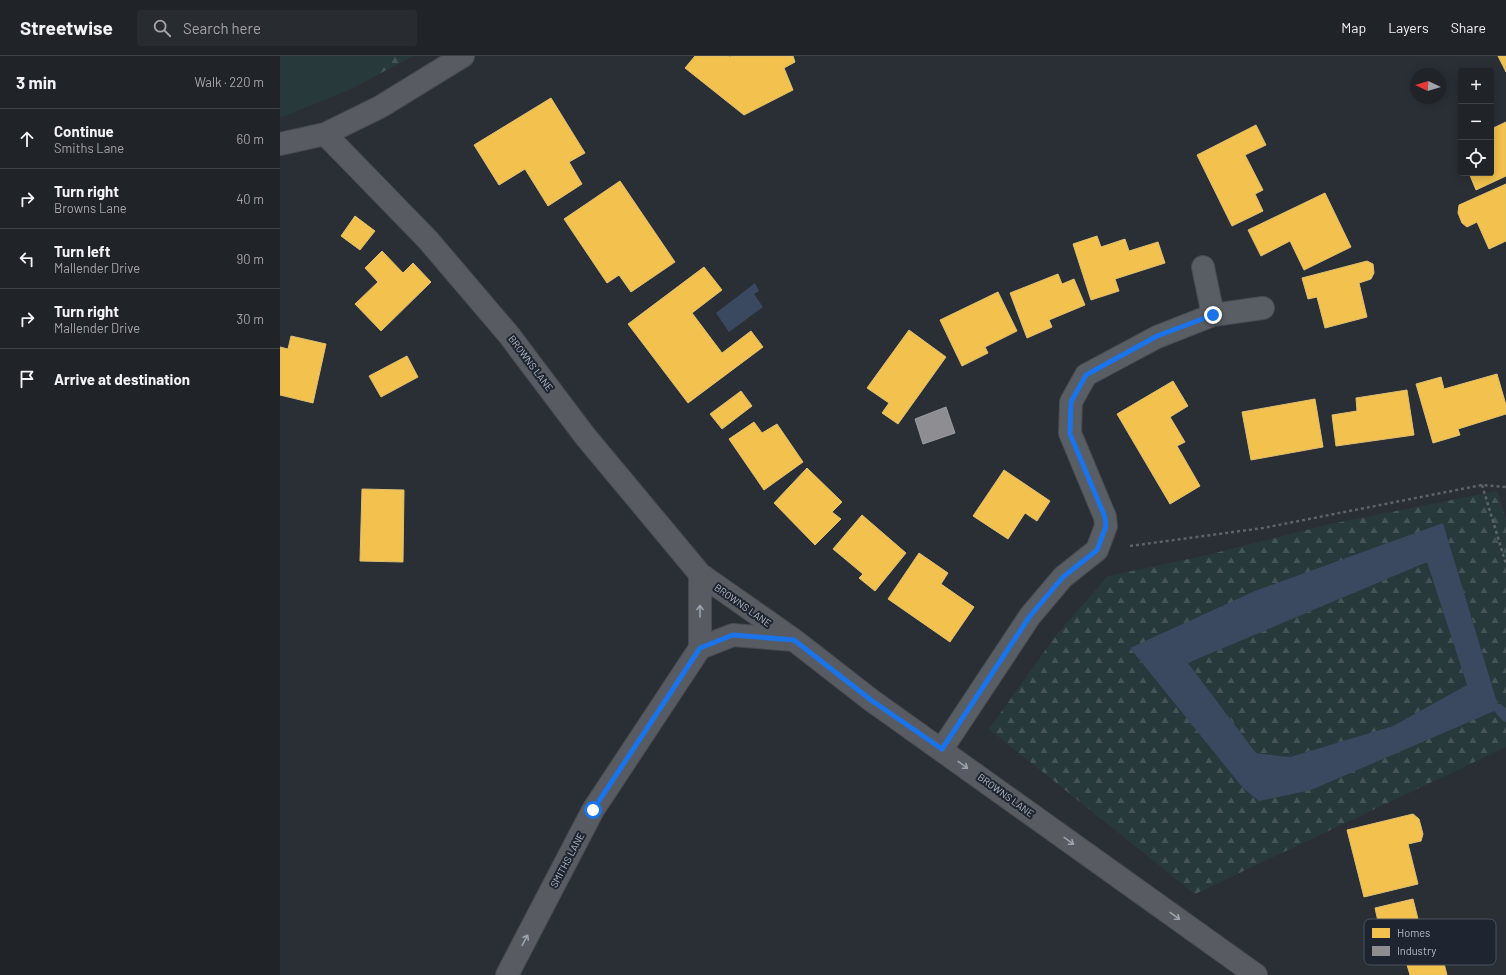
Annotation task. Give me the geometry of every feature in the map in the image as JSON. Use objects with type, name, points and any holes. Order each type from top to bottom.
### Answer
[{"type":"street","points":[[280,144],[325,134],[380,106],[463,56]]},
{"type":"street","name":"BROWNS LANE","points":[[325,134],[428,240],[510,335],[585,436],[700,574],[794,640],[871,700],[942,749],[1256,975]]},
{"type":"street","points":[[1203,267],[1213,315]]},
{"type":"street","points":[[942,749],[1030,616],[1063,577],[1097,550],[1106,526],[1105,517],[1070,434],[1071,402],[1086,375],[1157,336],[1213,315],[1263,308]]},
{"type":"street","points":[[700,574],[700,648],[733,635],[794,640]]},
{"type":"street","name":"SMITHS LANE","points":[[507,975],[593,810],[700,648]]},
{"type":"path","points":[[1097,550],[1263,528],[1482,485],[1506,487]]},
{"type":"path","points":[[1482,485],[1506,564]]},
{"type":"green space","points":[[280,56],[386,56],[349,90],[280,118]]},
{"type":"green space","points":[[386,56],[413,56],[349,90]]},
{"type":"green space","points":[[1497,491],[1506,520],[1506,747],[1195,894],[989,729],[1057,634],[1108,576],[1203,556],[1331,524]],"holes":[[[1443,523],[1499,709],[1259,801],[1243,787],[1130,648]]]},
{"type":"green space","points":[[1427,561],[1467,685],[1393,726],[1290,757],[1256,753],[1188,663]]},
{"type":"water","points":[[755,283],[759,291],[754,294],[763,307],[729,332],[716,313]]},
{"type":"water","points":[[1443,523],[1499,709],[1311,790],[1259,801],[1243,788],[1130,648],[1255,591]],"holes":[[[1427,562],[1467,685],[1393,726],[1290,757],[1256,753],[1188,663]]]},
{"type":"building: Homes","points":[[695,56],[793,56],[795,62],[784,68],[793,90],[744,115],[685,68]]},
{"type":"building: Homes","points":[[1498,56],[1506,56],[1506,72]]},
{"type":"building: Homes","points":[[551,98],[585,153],[569,162],[582,184],[548,206],[525,169],[499,185],[474,145]]},
{"type":"building: Homes","points":[[1506,122],[1506,176],[1476,190],[1470,176],[1494,176],[1494,128]]},
{"type":"building: Homes","points":[[1256,125],[1266,145],[1245,155],[1263,190],[1255,194],[1263,211],[1232,226],[1197,155]]},
{"type":"building: Homes","points":[[620,181],[675,262],[631,292],[619,275],[607,283],[564,219]]},
{"type":"building: Homes","points":[[1506,184],[1506,241],[1489,249],[1477,222],[1467,227],[1462,223],[1458,213],[1459,205]]},
{"type":"building: Homes","points":[[1325,193],[1351,247],[1304,270],[1290,241],[1261,256],[1248,230]]},
{"type":"building: Homes","points":[[355,216],[375,231],[360,250],[341,236]]},
{"type":"building: Homes","points":[[1097,236],[1101,247],[1125,239],[1129,251],[1158,242],[1165,263],[1115,279],[1119,291],[1091,300],[1073,244]]},
{"type":"building: Homes","points":[[382,251],[403,273],[413,263],[431,282],[381,331],[355,304],[378,282],[365,268]]},
{"type":"building: Homes","points":[[1367,261],[1373,264],[1374,273],[1371,279],[1359,283],[1367,317],[1325,328],[1317,297],[1308,299],[1302,278]]},
{"type":"building: Homes","points":[[704,267],[722,290],[692,313],[722,353],[751,331],[763,347],[688,403],[628,324]]},
{"type":"building: Homes","points":[[1058,274],[1062,284],[1074,279],[1085,305],[1049,320],[1052,327],[1027,338],[1010,293]]},
{"type":"building: Homes","points":[[998,292],[1017,331],[985,347],[988,353],[962,366],[940,320]]},
{"type":"building: Homes","points":[[909,330],[946,357],[898,424],[882,413],[889,403],[867,388]]},
{"type":"building: Homes","points":[[291,336],[326,344],[313,403],[280,395],[280,347],[288,349]]},
{"type":"building: Homes","points":[[407,356],[418,377],[381,397],[369,376]]},
{"type":"building: Homes","points":[[1497,374],[1506,405],[1506,414],[1458,429],[1460,435],[1433,443],[1416,384],[1441,377],[1444,389]]},
{"type":"building: Homes","points":[[1173,381],[1188,406],[1170,417],[1185,442],[1177,446],[1200,486],[1170,504],[1117,414]]},
{"type":"building: Homes","points":[[1407,390],[1414,435],[1336,446],[1332,415],[1357,411],[1356,398]]},
{"type":"building: Homes","points":[[741,391],[752,406],[722,429],[710,414]]},
{"type":"building: Homes","points":[[1315,399],[1323,447],[1251,460],[1242,412]]},
{"type":"building: Homes","points":[[754,422],[762,433],[777,424],[803,462],[764,490],[729,439]]},
{"type":"building: Homes","points":[[807,468],[842,502],[832,512],[841,519],[815,545],[774,503]]},
{"type":"building: Homes","points":[[1004,470],[1050,501],[1037,521],[1025,513],[1008,539],[973,516]]},
{"type":"building: Homes","points":[[362,489],[404,490],[403,562],[360,561]]},
{"type":"building: Homes","points":[[862,515],[906,553],[875,591],[859,578],[863,574],[833,549]]},
{"type":"building: Homes","points":[[919,553],[948,573],[941,584],[974,607],[950,642],[888,599]]},
{"type":"building: Homes","points":[[1413,814],[1419,819],[1423,834],[1421,841],[1408,844],[1418,884],[1364,897],[1347,830]]},
{"type":"building: Homes","points":[[1413,899],[1418,919],[1377,919],[1375,908]]},
{"type":"building: Homes","points":[[1407,965],[1444,965],[1447,975],[1410,975]]},
{"type":"building: Industry","points":[[946,407],[955,433],[923,444],[915,419]]},
{"type":"waterway","points":[[1499,709],[1506,717]]},
{"type":"route","points":[[593,810],[700,648],[733,635],[794,640],[871,700],[942,749],[1030,616],[1063,577],[1097,550],[1106,526],[1105,517],[1070,434],[1071,402],[1086,375],[1157,336],[1213,315]]}]
